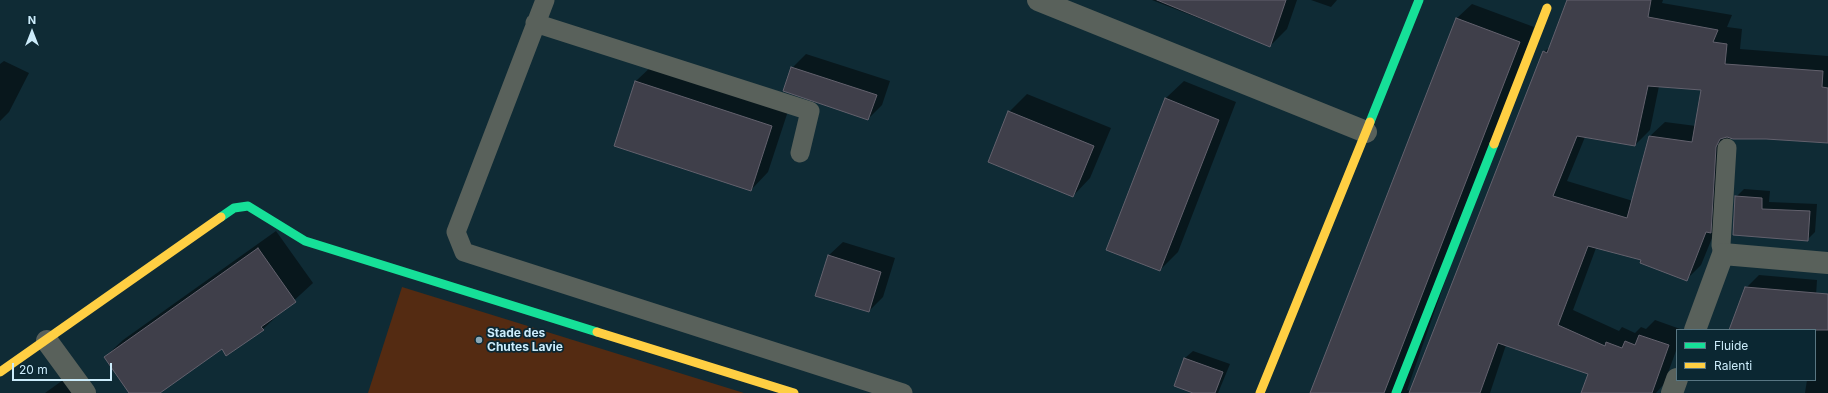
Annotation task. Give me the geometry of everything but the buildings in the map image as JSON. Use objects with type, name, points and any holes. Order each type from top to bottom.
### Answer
[{"type":"street","points":[[1038,0],[1366,132]]},
{"type":"street","points":[[1260,393],[1419,0]]},
{"type":"street","points":[[1396,393],[1547,8]]},
{"type":"street","points":[[0,372],[47,341],[234,208],[248,206],[306,241],[794,393]]},
{"type":"street","points":[[1695,329],[1723,254],[1828,263]]},
{"type":"street","points":[[47,341],[86,393]]},
{"type":"street","points":[[1672,393],[1676,381]]},
{"type":"lane","points":[[545,0],[456,232],[464,252],[903,393]]},
{"type":"lane","points":[[536,23],[810,111],[800,153]]},
{"type":"lane","points":[[1723,254],[1721,245],[1727,148]]},
{"type":"shaded area","name":"Stade des Chutes Lavie","points":[[402,287],[744,393],[368,393]]},
{"type":"traffic: fast","points":[[1370,122],[1419,0]]},
{"type":"traffic: fast","points":[[1396,393],[1494,144]]},
{"type":"traffic: fast","points":[[221,217],[234,208],[248,206],[305,241],[597,332]]},
{"type":"traffic: slow","points":[[1494,144],[1547,8]]},
{"type":"traffic: slow","points":[[1260,393],[1370,122]]},
{"type":"traffic: slow","points":[[0,372],[221,217]]},
{"type":"traffic: slow","points":[[597,332],[794,393]]},
{"type":"place","name":"Stade des Chutes Lavie","points":[[479,340]]}]
